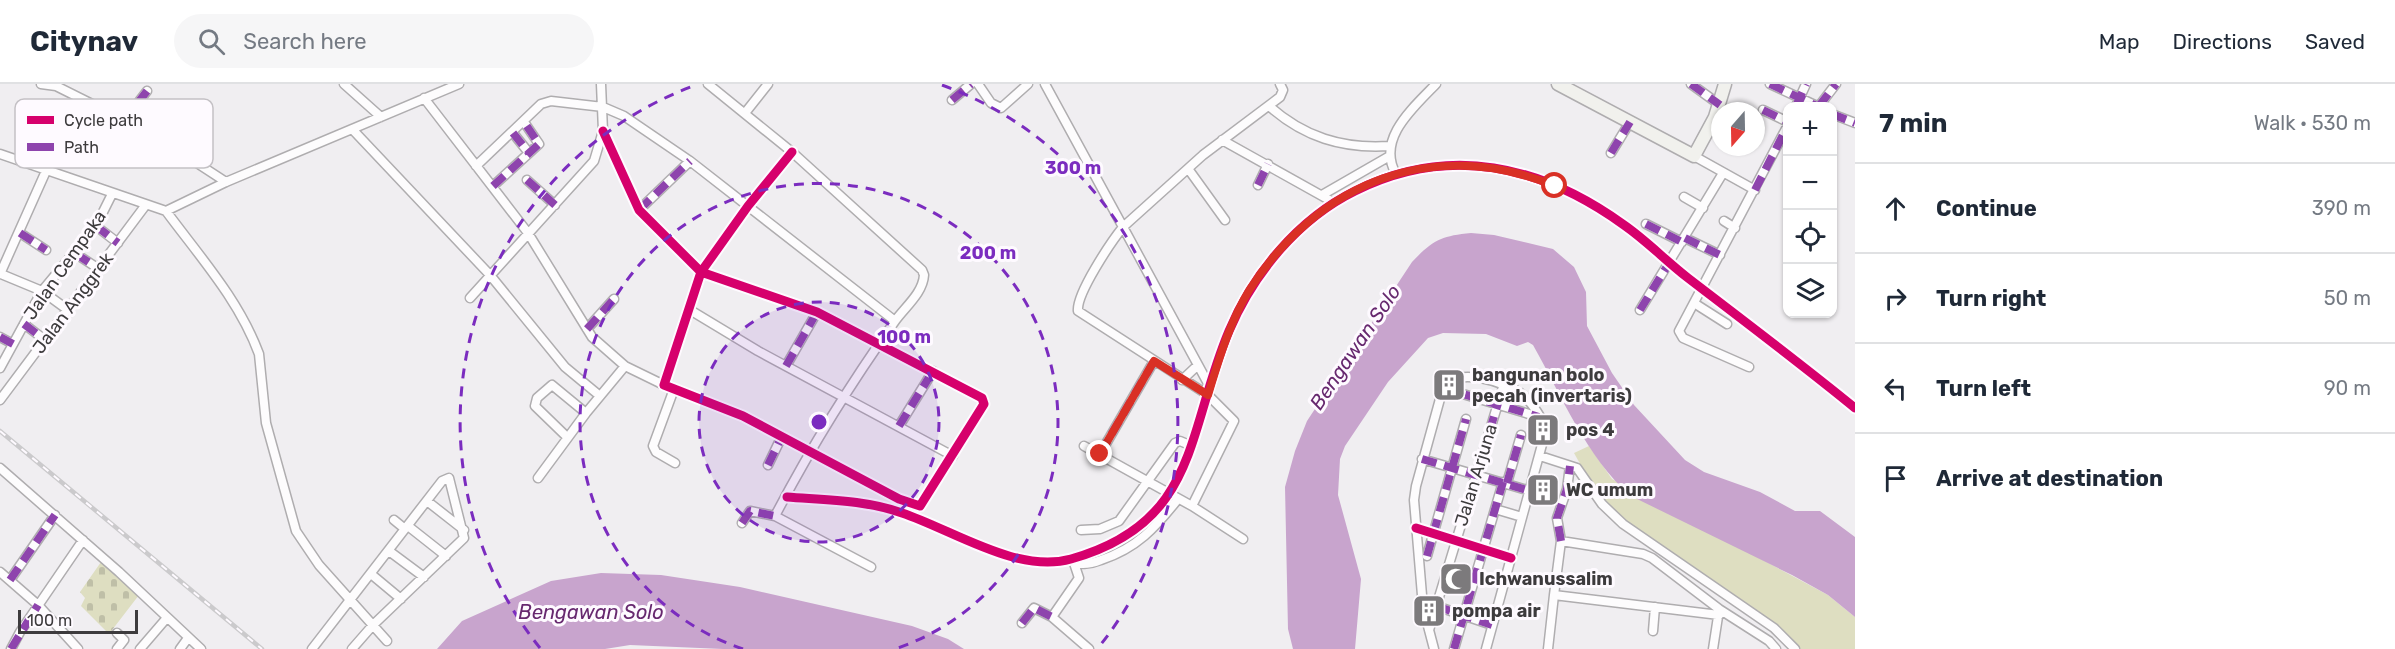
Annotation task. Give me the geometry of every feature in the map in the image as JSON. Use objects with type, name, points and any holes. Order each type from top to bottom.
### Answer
[{"type":"street","points":[[41,84],[57,85],[82,99]]},
{"type":"street","points":[[345,84],[381,117]]},
{"type":"street","points":[[38,168],[145,206],[166,211],[226,182],[459,84]]},
{"type":"street","points":[[470,298],[594,161],[603,131],[601,84]]},
{"type":"street","points":[[708,84],[792,152],[922,270],[924,278],[922,286],[895,321],[812,451],[775,516]]},
{"type":"street","points":[[745,113],[768,84]]},
{"type":"street","points":[[952,100],[971,84]]},
{"type":"street","points":[[978,84],[991,103],[1001,108],[1028,84]]},
{"type":"street","points":[[1045,84],[1198,365],[1209,391],[1234,420],[1192,506]]},
{"type":"street","points":[[1209,391],[1182,380],[1081,315],[1078,309],[1079,301],[1103,253],[1123,227],[1222,140],[1282,95],[1280,84]]},
{"type":"street","points":[[1396,174],[1388,157],[1389,146],[1407,115],[1436,84]]},
{"type":"street","points":[[1558,84],[1755,190]]},
{"type":"street","points":[[1691,84],[1716,102]]},
{"type":"street","points":[[1721,102],[1725,84]]},
{"type":"street","points":[[1770,84],[1798,102],[1806,84]]},
{"type":"street","points":[[1821,102],[1836,84]]},
{"type":"street","points":[[141,99],[147,91]]},
{"type":"street","points":[[424,99],[528,233],[592,337],[625,366],[664,385],[743,416],[812,451],[899,500],[922,505],[984,400],[818,312],[701,272],[639,210],[603,131]]},
{"type":"street","points":[[476,166],[541,104],[551,101],[603,106],[624,116],[690,161],[895,321]]},
{"type":"street","points":[[1269,106],[1298,128],[1333,143],[1351,146],[1389,146]]},
{"type":"street","points":[[1765,111],[1783,120]]},
{"type":"street","points":[[1837,116],[1855,123]]},
{"type":"street","points":[[493,186],[539,143],[524,122]]},
{"type":"street","points":[[1611,153],[1630,122]]},
{"type":"street","points":[[1694,156],[1711,123]]},
{"type":"street","points":[[353,130],[490,275],[564,367],[600,396]]},
{"type":"street","points":[[513,133],[529,153]]},
{"type":"street","points":[[1749,367],[1680,335],[1694,303],[1783,133]]},
{"type":"street","points":[[1222,140],[1334,202]]},
{"type":"street","points":[[664,385],[701,272],[748,206],[792,152]]},
{"type":"street","points":[[0,154],[15,160]]},
{"type":"street","points":[[1322,195],[1388,157]]},
{"type":"street","points":[[639,210],[690,161]]},
{"type":"street","points":[[1258,185],[1268,164]]},
{"type":"street","points":[[1071,561],[1121,539],[1140,527],[1179,479],[1228,334],[1250,289],[1272,259],[1334,202],[1396,174],[1454,164],[1481,165],[1530,176],[1591,204],[1626,226],[1669,263],[1855,408]]},
{"type":"street","points":[[48,168],[1,274],[42,291],[68,310]]},
{"type":"street","points":[[203,168],[226,182]]},
{"type":"street","points":[[1189,170],[1225,220]]},
{"type":"street","points":[[1640,310],[1723,173]]},
{"type":"street","points":[[527,180],[555,205]]},
{"type":"street","name":"Jalan Cempaka","points":[[0,368],[42,291],[76,254],[96,226],[112,194]]},
{"type":"street","points":[[1684,197],[1703,208]]},
{"type":"street","name":"Jalan Anggrek","points":[[0,400],[145,206]]},
{"type":"street","points":[[166,211],[233,300],[249,329],[259,354],[266,423],[291,520],[307,549],[387,641]]},
{"type":"street","points":[[1724,221],[1735,228]]},
{"type":"street","points":[[1646,224],[1720,255]]},
{"type":"street","points":[[96,226],[118,243]]},
{"type":"street","points":[[20,234],[46,250]]},
{"type":"street","points":[[76,254],[99,269]]},
{"type":"street","points":[[588,329],[614,298]]},
{"type":"street","points":[[1694,303],[1727,324]]},
{"type":"street","points":[[690,310],[786,366],[953,456]]},
{"type":"street","points":[[786,366],[818,312]]},
{"type":"street","points":[[24,324],[45,340]]},
{"type":"street","points":[[0,337],[13,344]]},
{"type":"street","points":[[1100,454],[1154,361]]},
{"type":"street","points":[[1182,380],[1198,365]]},
{"type":"street","points":[[538,478],[586,412],[625,366]]},
{"type":"street","points":[[899,426],[933,371]]},
{"type":"street","points":[[1434,649],[1423,607],[1414,500],[1422,459],[1443,388],[1453,378],[1465,376],[1524,396],[1546,430],[1486,649]]},
{"type":"street","points":[[567,437],[535,406],[537,398],[552,385],[586,412]]},
{"type":"street","name":"Jalan Arjuna","points":[[1428,631],[1503,387]]},
{"type":"street","points":[[1443,388],[1539,417]]},
{"type":"street","points":[[674,389],[653,446],[656,452],[675,463]]},
{"type":"street","points":[[1427,556],[1431,533],[1466,418]]},
{"type":"street","points":[[1454,649],[1495,509],[1521,435]]},
{"type":"street","points":[[768,465],[782,436]]},
{"type":"street","points":[[1081,530],[1100,529],[1119,521],[1149,482],[1175,442],[1180,441],[1192,446]]},
{"type":"street","points":[[1084,446],[1192,506],[1243,539]]},
{"type":"street","points":[[1540,456],[1577,468],[1602,504],[1623,524],[1774,628],[1795,649]]},
{"type":"street","points":[[1422,459],[1530,491]]},
{"type":"street","points":[[1548,649],[1561,541],[1557,518],[1567,489],[1570,466]]},
{"type":"street","points":[[0,468],[83,540],[201,649]]},
{"type":"street","points":[[312,649],[442,481],[449,478],[464,531],[463,541],[373,625],[352,649]]},
{"type":"street","points":[[787,497],[856,502],[900,512],[1032,563],[1071,561],[1091,564],[1130,549],[1147,535],[1178,499]]},
{"type":"street","points":[[899,500],[900,512]]},
{"type":"street","points":[[427,501],[464,531]]},
{"type":"street","points":[[1495,509],[1522,518]]},
{"type":"street","points":[[742,523],[750,511],[775,516],[871,567]]},
{"type":"street","points":[[10,580],[55,515]]},
{"type":"street","points":[[394,520],[446,556]]},
{"type":"street","points":[[1416,528],[1511,558]]},
{"type":"street","points":[[1114,556],[1121,539]]},
{"type":"street","points":[[11,649],[83,540]]},
{"type":"street","points":[[1561,541],[1643,554],[1719,612],[1769,641],[1776,649]]},
{"type":"street","points":[[389,550],[424,577]]},
{"type":"street","points":[[1071,561],[1079,578]]},
{"type":"street","points":[[1052,617],[1091,564]]},
{"type":"street","points":[[0,572],[38,605],[78,649]]},
{"type":"street","points":[[371,574],[401,599]]},
{"type":"street","points":[[1554,595],[1719,612]]},
{"type":"street","points":[[1436,606],[1492,625]]},
{"type":"street","points":[[1653,631],[1655,607]]},
{"type":"street","points":[[1022,623],[1034,608],[1052,617],[1089,649]]},
{"type":"street","points":[[1713,649],[1719,612]]},
{"type":"street","points":[[140,649],[165,620]]},
{"type":"street","points":[[117,633],[124,640],[117,649]]},
{"type":"street","points":[[180,649],[188,638]]},
{"type":"green space","points":[[1589,446],[1612,479],[1828,595],[1855,617],[1855,649],[1798,649],[1624,523],[1593,487],[1574,453]]},
{"type":"green space","points":[[101,562],[139,595],[109,634],[81,606],[85,598],[80,592]]},
{"type":"water","points":[[1471,233],[1494,235],[1553,249],[1574,267],[1586,292],[1587,326],[1612,373],[1634,405],[1685,460],[1704,472],[1760,492],[1795,511],[1820,511],[1855,537],[1855,617],[1828,595],[1792,575],[1631,496],[1615,480],[1588,445],[1533,345],[1528,342],[1517,346],[1486,334],[1443,333],[1428,338],[1388,382],[1345,446],[1340,459],[1338,495],[1361,579],[1355,649],[1293,649],[1288,629],[1285,487],[1295,451],[1307,421],[1412,262],[1438,240]]},
{"type":"water","name":"Bengawan Solo","points":[[601,573],[661,575],[740,587],[912,626],[948,639],[964,649],[723,649],[630,645],[605,649],[437,649],[462,621],[551,581]]},
{"type":"railway","points":[[0,431],[262,649]]},
{"type":"marked path","points":[[952,100],[971,84]]},
{"type":"marked path","points":[[1691,84],[1716,102]]},
{"type":"marked path","points":[[1770,84],[1808,102]]},
{"type":"marked path","points":[[1798,102],[1806,84]]},
{"type":"marked path","points":[[1822,102],[1836,84]]},
{"type":"marked path","points":[[141,99],[147,91]]},
{"type":"marked path","points":[[1765,111],[1783,120]]},
{"type":"marked path","points":[[1837,116],[1855,123]]},
{"type":"marked path","points":[[493,186],[539,144],[524,122]]},
{"type":"marked path","points":[[1611,153],[1630,122]]},
{"type":"marked path","points":[[513,133],[529,153]]},
{"type":"marked path","points":[[1755,190],[1783,135]]},
{"type":"marked path","points":[[639,210],[690,161]]},
{"type":"marked path","points":[[1258,185],[1268,164]]},
{"type":"marked path","points":[[527,180],[555,205]]},
{"type":"marked path","points":[[1646,224],[1682,242]]},
{"type":"marked path","points":[[96,226],[118,243]]},
{"type":"marked path","points":[[20,233],[46,250]]},
{"type":"marked path","points":[[1685,238],[1720,255]]},
{"type":"marked path","points":[[76,254],[99,269]]},
{"type":"marked path","points":[[1640,310],[1669,263]]},
{"type":"marked path","points":[[587,329],[614,299]]},
{"type":"marked path","points":[[786,366],[817,312]]},
{"type":"marked path","points":[[24,324],[45,340]]},
{"type":"marked path","points":[[0,337],[13,344]]},
{"type":"marked path","points":[[1100,454],[1154,361]]},
{"type":"marked path","points":[[899,426],[933,371]]},
{"type":"marked path","points":[[1476,475],[1503,387]]},
{"type":"marked path","points":[[1443,388],[1539,417]]},
{"type":"marked path","points":[[1427,556],[1466,419]]},
{"type":"marked path","points":[[1507,483],[1521,435]]},
{"type":"marked path","points":[[768,465],[782,436]]},
{"type":"marked path","points":[[1422,459],[1530,491]]},
{"type":"marked path","points":[[1561,541],[1557,518],[1567,489],[1570,466]]},
{"type":"marked path","points":[[1454,649],[1503,482]]},
{"type":"marked path","points":[[742,523],[750,511],[775,516]]},
{"type":"marked path","points":[[10,580],[55,515]]},
{"type":"marked path","points":[[11,649],[38,605]]},
{"type":"marked path","points":[[1436,606],[1492,625]]},
{"type":"marked path","points":[[1022,623],[1034,608],[1052,617]]},
{"type":"cycle path","points":[[603,131],[639,210],[701,272],[817,312],[982,398],[984,404],[920,506],[899,499],[743,416],[664,385],[701,272],[748,206],[792,152]]},
{"type":"cycle path","points":[[787,497],[874,505],[922,520],[1007,556],[1029,561],[1050,562],[1071,559],[1113,543],[1144,523],[1166,498],[1182,470],[1229,331],[1251,289],[1280,250],[1315,217],[1355,191],[1390,177],[1425,168],[1460,165],[1494,168],[1527,175],[1592,204],[1632,231],[1688,278],[1855,408]]},
{"type":"cycle path","points":[[1416,528],[1511,558]]},
{"type":"place","name":"bangunan bolo pecah (invertaris)","points":[[1449,385]]},
{"type":"place","name":"pos 4","points":[[1543,430]]},
{"type":"place","name":"WC umum","points":[[1543,490]]},
{"type":"place","name":"Ichwanussalim","points":[[1456,579]]},
{"type":"place","name":"pompa air","points":[[1429,611]]},
{"type":"route","points":[[1100,454],[1154,361],[1208,395],[1228,334],[1250,289],[1272,259],[1334,202],[1369,184],[1402,172],[1454,164],[1481,165],[1507,170],[1555,186]]}]
